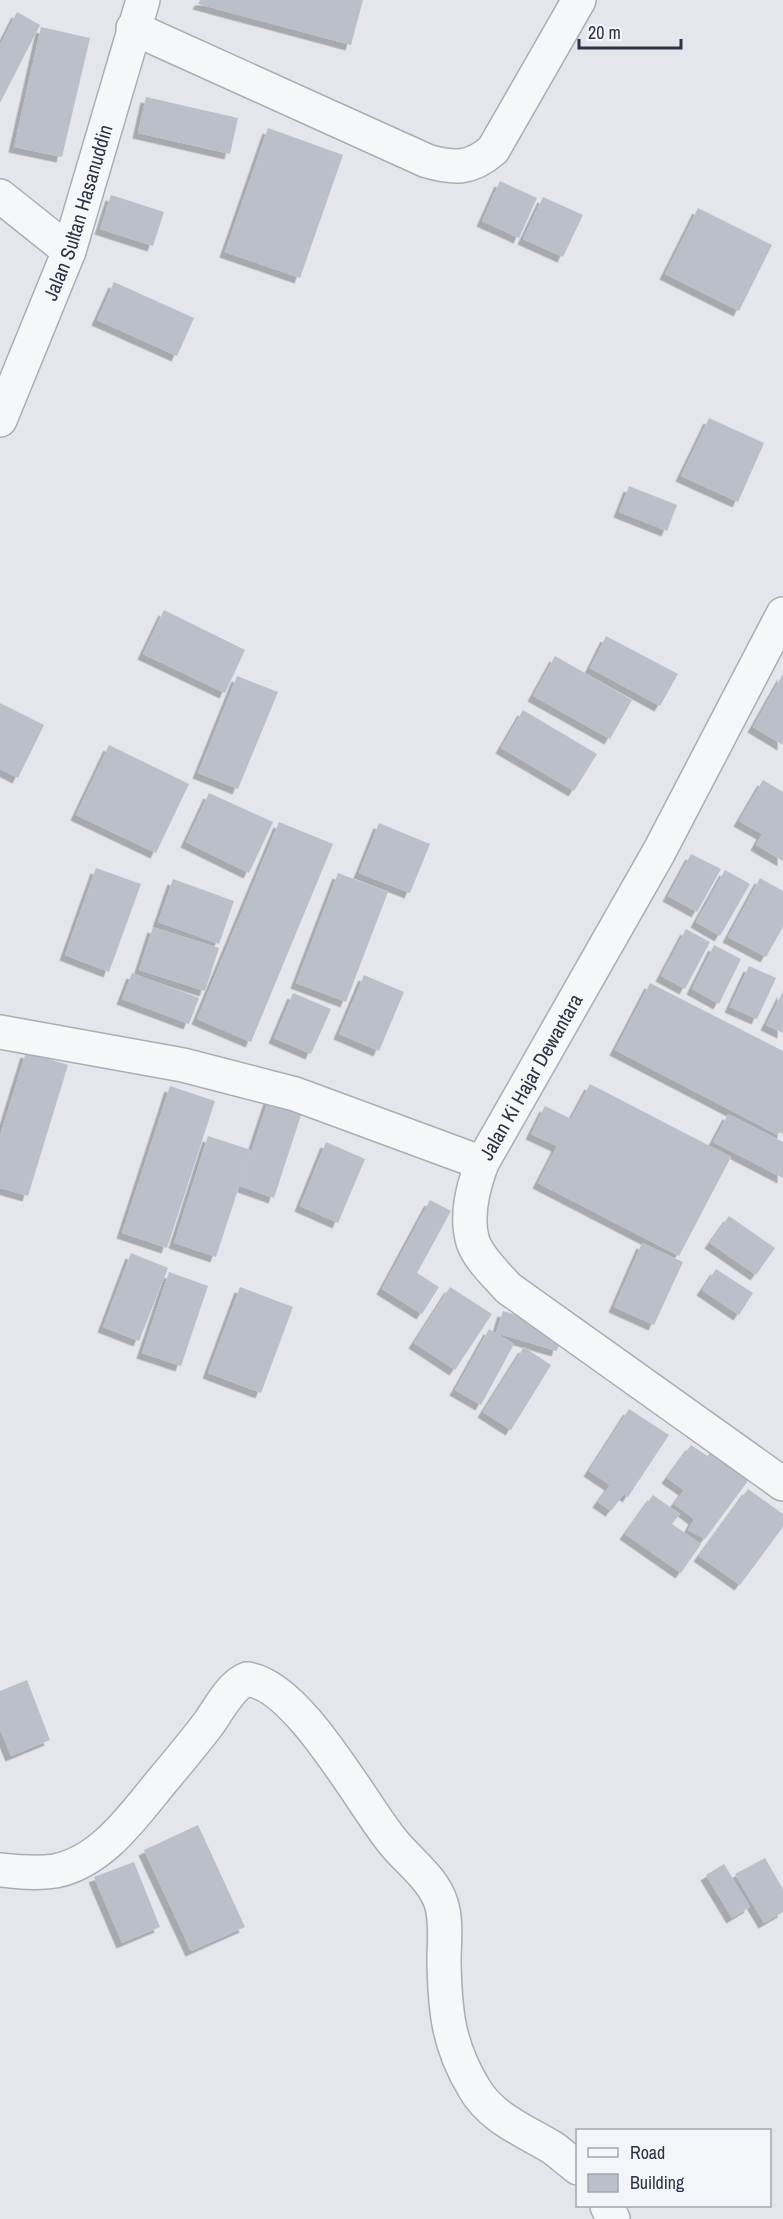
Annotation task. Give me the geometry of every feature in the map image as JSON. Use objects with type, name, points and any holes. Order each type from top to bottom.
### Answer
[{"type":"street","points":[[138,14],[427,161],[443,166],[468,166],[481,160],[498,143],[579,0]]},
{"type":"street","name":"Jalan Sultan Hasanuddin","points":[[0,420],[69,251],[138,14]]},
{"type":"street","points":[[0,196],[69,251]]},
{"type":"street","name":"Jalan Ki Hajar Dewantara","points":[[0,1032],[183,1065],[295,1094],[482,1162],[659,852],[783,614]]},
{"type":"street","points":[[482,1162],[474,1186],[470,1221],[474,1243],[487,1264],[508,1288],[783,1484]]},
{"type":"street","points":[[0,1870],[31,1873],[57,1871],[103,1848],[128,1824],[236,1686],[247,1678],[255,1679],[278,1693],[315,1732],[393,1841],[436,1890],[442,1906],[445,1999],[449,2032],[461,2065],[475,2091],[491,2110],[555,2150],[576,2166]]},
{"type":"building","points":[[200,0],[363,0],[351,45],[198,4]]},
{"type":"building","points":[[17,12],[40,25],[0,103],[0,45]]},
{"type":"building","points":[[41,27],[90,38],[62,157],[14,147]]},
{"type":"building","points":[[146,97],[238,118],[230,154],[138,133]]},
{"type":"building","points":[[268,128],[343,155],[300,278],[225,252]]},
{"type":"building","points":[[500,181],[537,198],[519,238],[482,221]]},
{"type":"building","points":[[111,195],[164,212],[153,246],[100,229]]},
{"type":"building","points":[[543,197],[583,215],[563,257],[523,239]]},
{"type":"building","points":[[698,208],[772,245],[739,311],[665,274]]},
{"type":"building","points":[[114,282],[194,318],[177,356],[97,320]]},
{"type":"building","points":[[709,418],[764,443],[738,502],[681,476]]},
{"type":"building","points":[[629,486],[677,505],[667,531],[619,512]]},
{"type":"building","points":[[164,610],[245,650],[225,693],[143,654]]},
{"type":"building","points":[[606,636],[678,674],[660,706],[590,668]]},
{"type":"building","points":[[555,656],[632,700],[610,739],[533,696]]},
{"type":"building","points":[[783,674],[783,745],[753,727]]},
{"type":"building","points":[[237,676],[278,692],[238,789],[198,773]]},
{"type":"building","points":[[0,703],[44,725],[18,778],[0,769]]},
{"type":"building","points":[[523,710],[597,754],[574,791],[501,748]]},
{"type":"building","points":[[109,745],[189,784],[156,853],[76,815]]},
{"type":"building","points":[[763,780],[783,792],[783,861],[756,845],[762,834],[739,821]]},
{"type":"building","points":[[209,793],[273,822],[249,873],[186,842]]},
{"type":"building","points":[[279,822],[333,844],[251,1042],[197,1019]]},
{"type":"building","points":[[379,823],[430,844],[410,893],[359,873]]},
{"type":"building","points":[[691,854],[721,869],[697,912],[668,896]]},
{"type":"building","points":[[96,868],[141,884],[109,972],[65,955]]},
{"type":"building","points":[[725,870],[750,884],[720,936],[696,922]]},
{"type":"building","points":[[338,873],[388,892],[346,1002],[296,983]]},
{"type":"building","points":[[760,878],[783,891],[783,927],[766,957],[728,937]]},
{"type":"building","points":[[173,879],[234,901],[219,944],[158,922]]},
{"type":"building","points":[[153,927],[219,948],[205,991],[139,970]]},
{"type":"building","points":[[686,929],[710,942],[685,989],[661,976]]},
{"type":"building","points":[[714,945],[741,959],[719,1004],[692,989]]},
{"type":"building","points":[[749,966],[776,978],[757,1019],[730,1007]]},
{"type":"building","points":[[132,973],[199,998],[189,1024],[122,999]]},
{"type":"building","points":[[364,975],[404,992],[379,1051],[339,1034]]},
{"type":"building","points":[[650,983],[783,1051],[783,1134],[779,1132],[778,1135],[615,1050]]},
{"type":"building","points":[[783,991],[783,1033],[766,1025]]},
{"type":"building","points":[[293,993],[331,1009],[311,1054],[274,1038]]},
{"type":"building","points":[[26,1052],[68,1065],[28,1196],[0,1188],[0,1136]]},
{"type":"building","points":[[590,1084],[731,1157],[679,1256],[538,1183],[557,1146],[531,1134],[545,1106],[571,1119]]},
{"type":"building","points":[[170,1086],[215,1101],[167,1248],[122,1233]]},
{"type":"building","points":[[270,1095],[304,1106],[274,1198],[240,1186]]},
{"type":"building","points":[[728,1114],[783,1142],[783,1178],[713,1142]]},
{"type":"building","points":[[208,1136],[251,1150],[216,1257],[174,1243]]},
{"type":"building","points":[[326,1142],[365,1159],[338,1223],[300,1206]]},
{"type":"building","points":[[430,1200],[451,1211],[417,1273],[439,1287],[422,1314],[382,1289]]},
{"type":"building","points":[[729,1216],[775,1248],[756,1275],[710,1243]]},
{"type":"building","points":[[642,1243],[683,1262],[654,1325],[614,1307]]},
{"type":"building","points":[[131,1253],[168,1268],[139,1341],[103,1327]]},
{"type":"building","points":[[716,1269],[753,1293],[739,1315],[702,1290]]},
{"type":"building","points":[[169,1272],[208,1286],[181,1366],[142,1353]]},
{"type":"building","points":[[240,1287],[293,1307],[261,1393],[208,1373]]},
{"type":"building","points":[[450,1287],[492,1314],[455,1370],[414,1343]]},
{"type":"building","points":[[503,1311],[564,1329],[557,1351],[496,1333]]},
{"type":"building","points":[[489,1329],[514,1344],[481,1405],[455,1390]]},
{"type":"building","points":[[524,1347],[551,1365],[511,1430],[483,1412]]},
{"type":"building","points":[[629,1409],[669,1435],[628,1497],[624,1494],[611,1511],[598,1502],[610,1485],[589,1471]]},
{"type":"building","points":[[691,1445],[709,1457],[716,1447],[753,1474],[705,1539],[688,1530],[694,1519],[674,1504],[684,1490],[667,1478]]},
{"type":"building","points":[[748,1489],[783,1514],[783,1527],[740,1585],[699,1556]]},
{"type":"building","points":[[653,1495],[680,1514],[672,1524],[701,1544],[681,1573],[625,1534]]},
{"type":"building","points":[[27,1680],[50,1740],[11,1756],[0,1729],[0,1691]]},
{"type":"building","points":[[198,1825],[245,1927],[191,1951],[144,1850]]},
{"type":"building","points":[[765,1858],[783,1889],[783,1912],[764,1923],[735,1874]]},
{"type":"building","points":[[134,1862],[160,1927],[122,1943],[94,1877]]},
{"type":"building","points":[[724,1864],[750,1907],[732,1918],[706,1875]]}]
